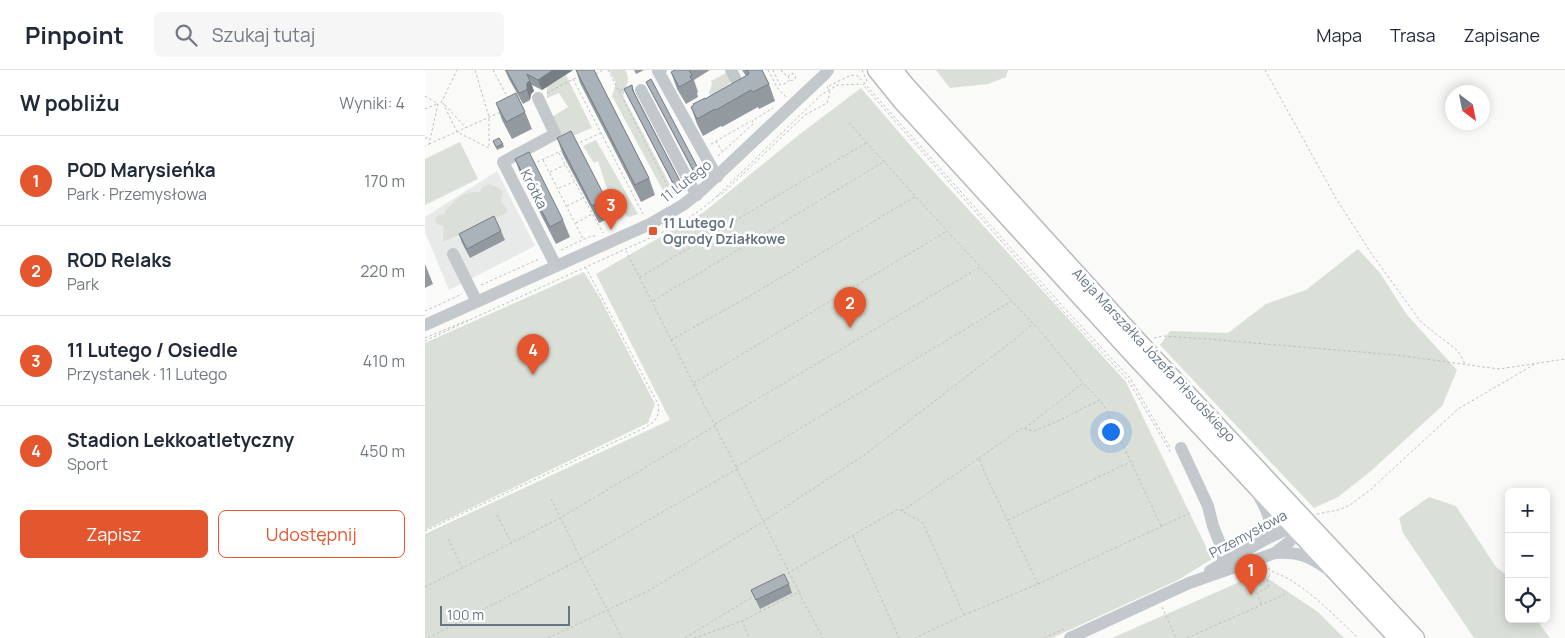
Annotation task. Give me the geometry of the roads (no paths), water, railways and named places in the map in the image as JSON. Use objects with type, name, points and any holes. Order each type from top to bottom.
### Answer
[{"type":"main road","name":"Aleja Marszałka Józefa Piłsudskiego","points":[[876,70],[901,101],[1252,483],[1416,638]]},
{"type":"main road","name":"Aleja Marszałka Józefa Piłsudskiego","points":[[894,70],[1143,346],[1339,576],[1397,638]]},
{"type":"street","points":[[661,70],[658,71],[689,117],[701,149],[717,177]]},
{"type":"street","points":[[725,98],[741,90],[731,70]]},
{"type":"street","name":"11 Lutego","points":[[425,325],[669,214],[697,195],[825,78]]},
{"type":"street","points":[[638,87],[697,195]]},
{"type":"street","name":"Krótka","points":[[538,98],[555,134],[503,162],[556,266]]},
{"type":"street","points":[[453,254],[477,302]]},
{"type":"street","points":[[1177,455],[1208,506],[1213,526],[1223,551],[1225,567]]},
{"type":"street","points":[[1252,483],[1267,510],[1269,518],[1270,525],[1264,540]]},
{"type":"street","name":"Przemysłowa","points":[[1225,567],[1264,540],[1299,527]]},
{"type":"street","name":"Przemysłowa","points":[[1071,638],[1225,567],[1275,553],[1289,542],[1299,527]]},
{"type":"street","points":[[1275,553],[1291,552],[1303,555],[1339,576]]},
{"type":"place","name":"11 Lutego / Osiedle","points":[[611,230]]},
{"type":"place","name":"11 Lutego / Ogrody Działkowe","points":[[653,231]]},
{"type":"place","name":"ROD Relaks","points":[[850,328]]},
{"type":"place","name":"Stadion Lekkoatletyczny","points":[[533,375]]},
{"type":"place","name":"POD Marysieńka","points":[[1251,595]]}]
